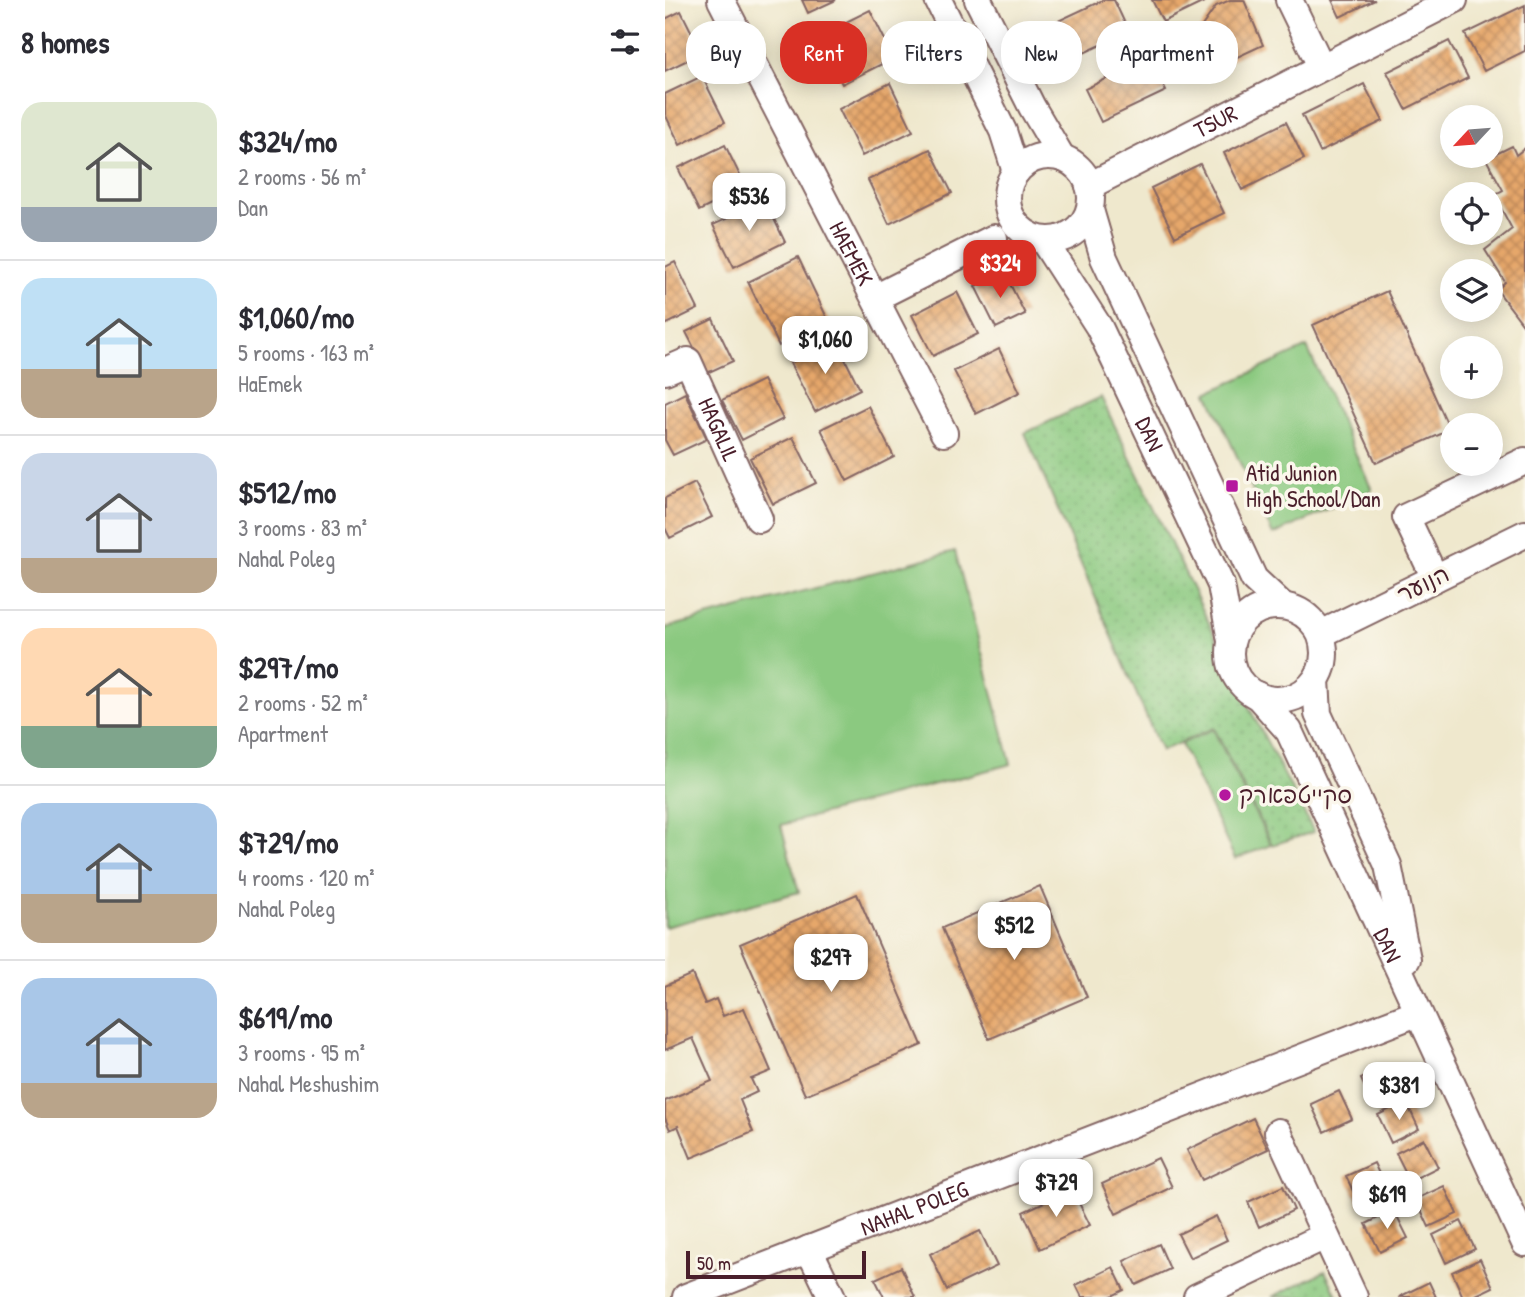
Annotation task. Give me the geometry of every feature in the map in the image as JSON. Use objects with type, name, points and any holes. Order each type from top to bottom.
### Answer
[{"type":"street","name":"HAEMEK","points":[[721,0],[944,433]]},
{"type":"street","points":[[938,0],[1003,131],[1016,172]]},
{"type":"street","points":[[978,0],[1032,107],[1062,158],[1083,173],[1089,198],[1083,223],[1066,236],[1043,240],[1029,235],[1017,226],[1010,214],[1007,200],[1009,185],[1016,172],[1033,158],[1062,158]]},
{"type":"street","points":[[1289,0],[1321,66]]},
{"type":"street","name":"TSUR","points":[[1089,198],[1321,66],[1454,0]]},
{"type":"street","name":"DAN","points":[[1089,198],[1104,258],[1254,579],[1283,606]]},
{"type":"street","points":[[875,298],[994,238]]},
{"type":"street","name":"DAN","points":[[1043,240],[1099,327],[1209,561],[1220,585],[1231,641]]},
{"type":"street","name":"HAGALIL","points":[[665,371],[688,361],[758,519]]},
{"type":"street","points":[[1435,578],[1406,517],[1525,461]]},
{"type":"street","name":"הנוער","points":[[1321,634],[1525,534]]},
{"type":"street","points":[[1283,606],[1299,611],[1312,621],[1321,634],[1325,649],[1323,666],[1316,680],[1304,692],[1289,699],[1273,700],[1257,695],[1243,686],[1234,672],[1230,657],[1231,641],[1238,626],[1250,614],[1264,607],[1283,606]]},
{"type":"street","name":"DAN","points":[[1316,680],[1318,714],[1388,865],[1417,1013]]},
{"type":"street","name":"DAN","points":[[1257,695],[1289,731],[1360,879],[1417,1013],[1525,1243]]},
{"type":"street","name":"NAHAL POLEG","points":[[686,1297],[1417,1013]]},
{"type":"street","points":[[1278,1132],[1354,1297]]},
{"type":"street","points":[[1197,1297],[1325,1236]]},
{"type":"street","points":[[809,1249],[832,1297]]},
{"type":"green space","points":[[1307,347],[1372,490],[1273,535],[1208,393]]},
{"type":"green space","points":[[1101,397],[1251,711],[1314,832],[1272,845],[1214,728],[1161,751],[1025,433]]},
{"type":"green space","points":[[955,551],[1011,764],[781,825],[799,892],[665,927],[665,628]]},
{"type":"green space","name":"סקייטפארק","points":[[1213,729],[1271,845],[1235,859],[1181,744]]},
{"type":"green space","points":[[1325,1271],[1338,1297],[1272,1297]]},
{"type":"building","points":[[802,0],[836,0],[808,13]]},
{"type":"building","points":[[1103,0],[1114,0],[1124,21],[1096,21],[1096,47],[1082,54],[1082,21],[1058,21]]},
{"type":"building","points":[[1152,0],[1208,0],[1165,21],[1162,21]]},
{"type":"building","points":[[1230,0],[1244,0],[1263,45],[1238,57],[1238,21],[1206,21],[1216,6]]},
{"type":"building","points":[[1332,0],[1375,0],[1340,17]]},
{"type":"building","points":[[1525,5],[1525,51],[1484,71],[1465,34]]},
{"type":"building","points":[[870,10],[881,32],[881,64],[867,72],[867,21],[848,21]]},
{"type":"building","points":[[681,11],[686,21],[686,61],[665,71],[665,19]]},
{"type":"building","points":[[1449,41],[1468,78],[1406,109],[1387,72]]},
{"type":"building","points":[[686,84],[706,84],[725,122],[680,145],[665,114],[665,94]]},
{"type":"building","points":[[890,84],[913,131],[862,156],[839,109]]},
{"type":"building","points":[[1096,84],[1163,84],[1166,91],[1101,122],[1085,89]]},
{"type":"building","points":[[1364,84],[1383,121],[1320,152],[1302,115]]},
{"type":"building","points":[[1286,122],[1304,159],[1242,190],[1224,153]]},
{"type":"building","points":[[725,145],[746,188],[699,211],[678,168]]},
{"type":"building","points":[[1512,146],[1516,155],[1525,148],[1525,327],[1503,298],[1503,259],[1491,259],[1485,250],[1491,245],[1503,245],[1503,236],[1512,229],[1503,212],[1503,182],[1499,182],[1491,168],[1503,168],[1503,150]]},
{"type":"building","points":[[930,149],[952,193],[889,224],[868,180]]},
{"type":"building","points":[[1200,164],[1224,213],[1175,237],[1151,188]]},
{"type":"building","points":[[765,200],[785,242],[734,267],[713,225]]},
{"type":"building","points":[[798,257],[829,322],[779,346],[748,282]]},
{"type":"building","points":[[675,262],[698,309],[665,325],[665,267]]},
{"type":"building","points":[[1004,272],[1025,314],[996,328],[975,286]]},
{"type":"building","points":[[1387,291],[1442,413],[1440,413],[1440,434],[1376,463],[1313,325]]},
{"type":"building","points":[[957,292],[978,334],[933,356],[912,315]]},
{"type":"building","points":[[713,319],[733,361],[707,373],[686,332]]},
{"type":"building","points":[[836,341],[860,389],[815,412],[790,363]]},
{"type":"building","points":[[999,349],[1020,392],[976,414],[954,371]]},
{"type":"building","points":[[763,380],[783,419],[742,440],[722,400]]},
{"type":"building","points":[[685,393],[707,439],[673,455],[665,440],[665,403]]},
{"type":"building","points":[[868,406],[894,457],[847,481],[821,429]]},
{"type":"building","points":[[793,437],[816,483],[773,504],[750,458]]},
{"type":"building","points":[[695,483],[712,517],[670,538],[665,528],[665,498]]},
{"type":"building","points":[[1040,886],[1087,997],[989,1039],[942,928]]},
{"type":"building","points":[[857,894],[922,1045],[805,1095],[740,944]]},
{"type":"building","points":[[692,974],[705,1004],[716,999],[723,1016],[744,1008],[771,1071],[751,1079],[757,1092],[740,1100],[753,1132],[691,1158],[678,1126],[670,1130],[665,1118],[665,1101],[712,1081],[693,1038],[665,1050],[665,986]]},
{"type":"building","points":[[1388,1066],[1402,1094],[1374,1107],[1361,1079]]},
{"type":"building","points":[[1339,1091],[1352,1119],[1324,1132],[1311,1104]]},
{"type":"building","points":[[1406,1101],[1419,1129],[1391,1143],[1378,1115]]},
{"type":"building","points":[[1253,1118],[1268,1149],[1202,1180],[1187,1150]]},
{"type":"building","points":[[1424,1139],[1438,1167],[1410,1181],[1396,1153]]},
{"type":"building","points":[[1158,1158],[1172,1187],[1116,1214],[1102,1184]]},
{"type":"building","points":[[1374,1163],[1387,1191],[1359,1204],[1346,1176]]},
{"type":"building","points":[[1283,1186],[1294,1210],[1259,1227],[1248,1202]]},
{"type":"building","points":[[1444,1186],[1457,1214],[1429,1227],[1416,1199]]},
{"type":"building","points":[[1072,1189],[1090,1225],[1040,1249],[1023,1212]]},
{"type":"building","points":[[1394,1210],[1408,1238],[1380,1252],[1366,1224]]},
{"type":"building","points":[[1216,1216],[1227,1240],[1190,1258],[1178,1234]]},
{"type":"building","points":[[1461,1221],[1475,1249],[1446,1263],[1433,1235]]},
{"type":"building","points":[[980,1231],[997,1266],[947,1290],[930,1254]]},
{"type":"building","points":[[1159,1244],[1170,1269],[1136,1285],[1124,1261]]},
{"type":"building","points":[[1480,1259],[1493,1287],[1472,1297],[1463,1297],[1452,1272]]},
{"type":"building","points":[[901,1267],[915,1297],[884,1297],[875,1279]]},
{"type":"building","points":[[1113,1267],[1124,1290],[1110,1297],[1082,1297],[1076,1285]]},
{"type":"building","points":[[1429,1282],[1436,1297],[1399,1297]]},
{"type":"place","name":"Atid Junion High School/Dan","points":[[1232,486]]},
{"type":"place","name":"סקייטפארק","points":[[1225,795]]}]
